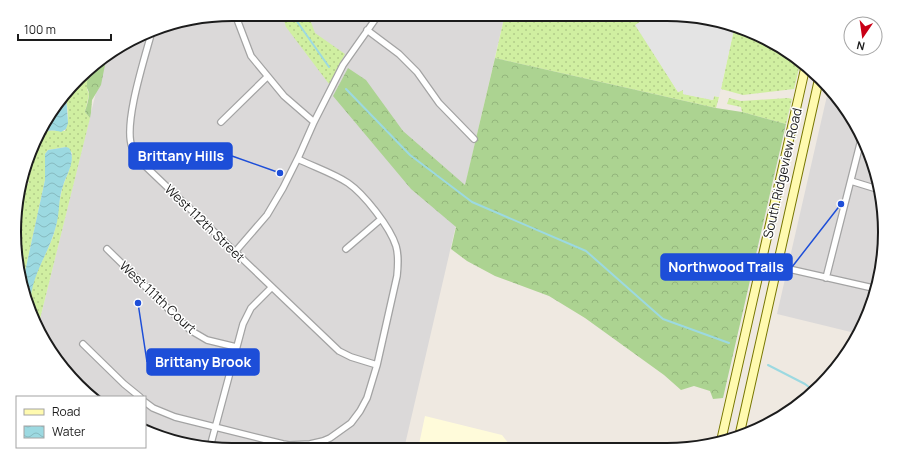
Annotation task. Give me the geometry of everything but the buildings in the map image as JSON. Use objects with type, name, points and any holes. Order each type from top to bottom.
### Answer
[{"type":"main road","name":"South Ridgeview Road","points":[[723,436],[804,72]]},
{"type":"main road","name":"South Ridgeview Road","points":[[740,430],[818,85]]},
{"type":"street","points":[[238,21],[251,56],[284,96],[314,122]]},
{"type":"street","points":[[235,252],[267,215],[298,159],[314,122],[343,65],[374,21]]},
{"type":"street","points":[[367,30],[399,54],[416,72],[439,103],[474,139]]},
{"type":"street","name":"West 112th Street","points":[[150,37],[129,128],[132,146],[142,163],[339,351],[351,357],[377,365]]},
{"type":"street","points":[[221,122],[267,77]]},
{"type":"street","points":[[826,278],[860,146]]},
{"type":"street","points":[[298,159],[348,183],[358,192],[381,219],[392,236],[399,263],[371,388],[360,411],[345,428],[323,441],[314,443]]},
{"type":"street","points":[[851,181],[873,188]]},
{"type":"street","points":[[346,249],[381,219]]},
{"type":"street","name":"West 111th Court","points":[[107,249],[198,335],[207,340],[236,347]]},
{"type":"street","points":[[762,263],[871,288]]},
{"type":"street","points":[[211,442],[242,324],[251,308],[272,287]]},
{"type":"street","points":[[83,344],[124,384],[139,396]]},
{"type":"street","points":[[146,403],[164,414],[214,428],[280,443]]},
{"type":"shaded area","points":[[218,21],[503,21],[405,443],[218,443],[191,439],[164,432],[146,424],[146,396],[100,396],[93,391],[73,371],[49,338],[40,319],[103,66],[126,49],[151,37],[177,28]]},
{"type":"shaded area","points":[[639,21],[681,21],[708,25],[733,32],[719,97],[714,96],[713,100],[683,94],[683,90],[678,92],[635,25]]},
{"type":"shaded area","points":[[827,95],[850,127],[862,151],[871,177],[878,218],[878,246],[871,287],[862,313],[853,332],[777,314]]},
{"type":"shaded area","points":[[425,416],[502,435],[508,443],[419,443]]},
{"type":"green space","points":[[284,21],[311,21],[315,33],[345,54],[329,84],[286,27]]},
{"type":"green space","points":[[503,21],[639,21],[636,25],[678,92],[683,90],[683,94],[713,100],[714,96],[719,97],[716,108],[495,58]]},
{"type":"green space","points":[[733,32],[773,49],[799,68],[794,89],[743,95],[721,89]]},
{"type":"green space","points":[[495,58],[716,108],[742,112],[786,124],[723,398],[713,399],[710,391],[694,386],[681,390],[664,375],[585,318],[549,296],[495,276],[467,261],[451,249],[456,227],[411,189],[333,96],[348,68],[366,80],[403,131],[465,185]]},
{"type":"green space","points":[[105,64],[101,85],[92,100],[90,118],[85,112],[89,96],[87,83],[88,78]]},
{"type":"green space","points":[[88,78],[87,89],[89,94],[85,112],[90,118],[40,319],[30,294],[36,275],[54,233],[62,188],[71,164],[72,153],[66,147],[48,150],[45,154],[45,180],[25,272],[21,246],[21,218],[26,184],[29,182],[27,182],[28,177],[37,151],[46,132],[54,130],[65,131],[68,118],[67,102]]},
{"type":"green space","points":[[729,98],[741,101],[792,99],[786,124],[742,112],[741,107],[727,104]]},
{"type":"water","points":[[66,102],[68,123],[66,129],[61,132],[47,131]]},
{"type":"water","points":[[66,147],[69,148],[72,157],[61,191],[53,237],[36,277],[31,298],[25,272],[45,180],[45,154],[48,150]]},
{"type":"waterway","points":[[297,21],[329,67]]},
{"type":"waterway","points":[[346,89],[410,155],[472,202],[586,251],[663,319],[729,343]]},
{"type":"waterway","points":[[768,365],[810,388]]},
{"type":"place","name":"Brittany Hills","points":[[280,173]]},
{"type":"place","name":"Northwood Trails","points":[[841,204]]},
{"type":"place","name":"Brittany Brook","points":[[138,303]]}]
